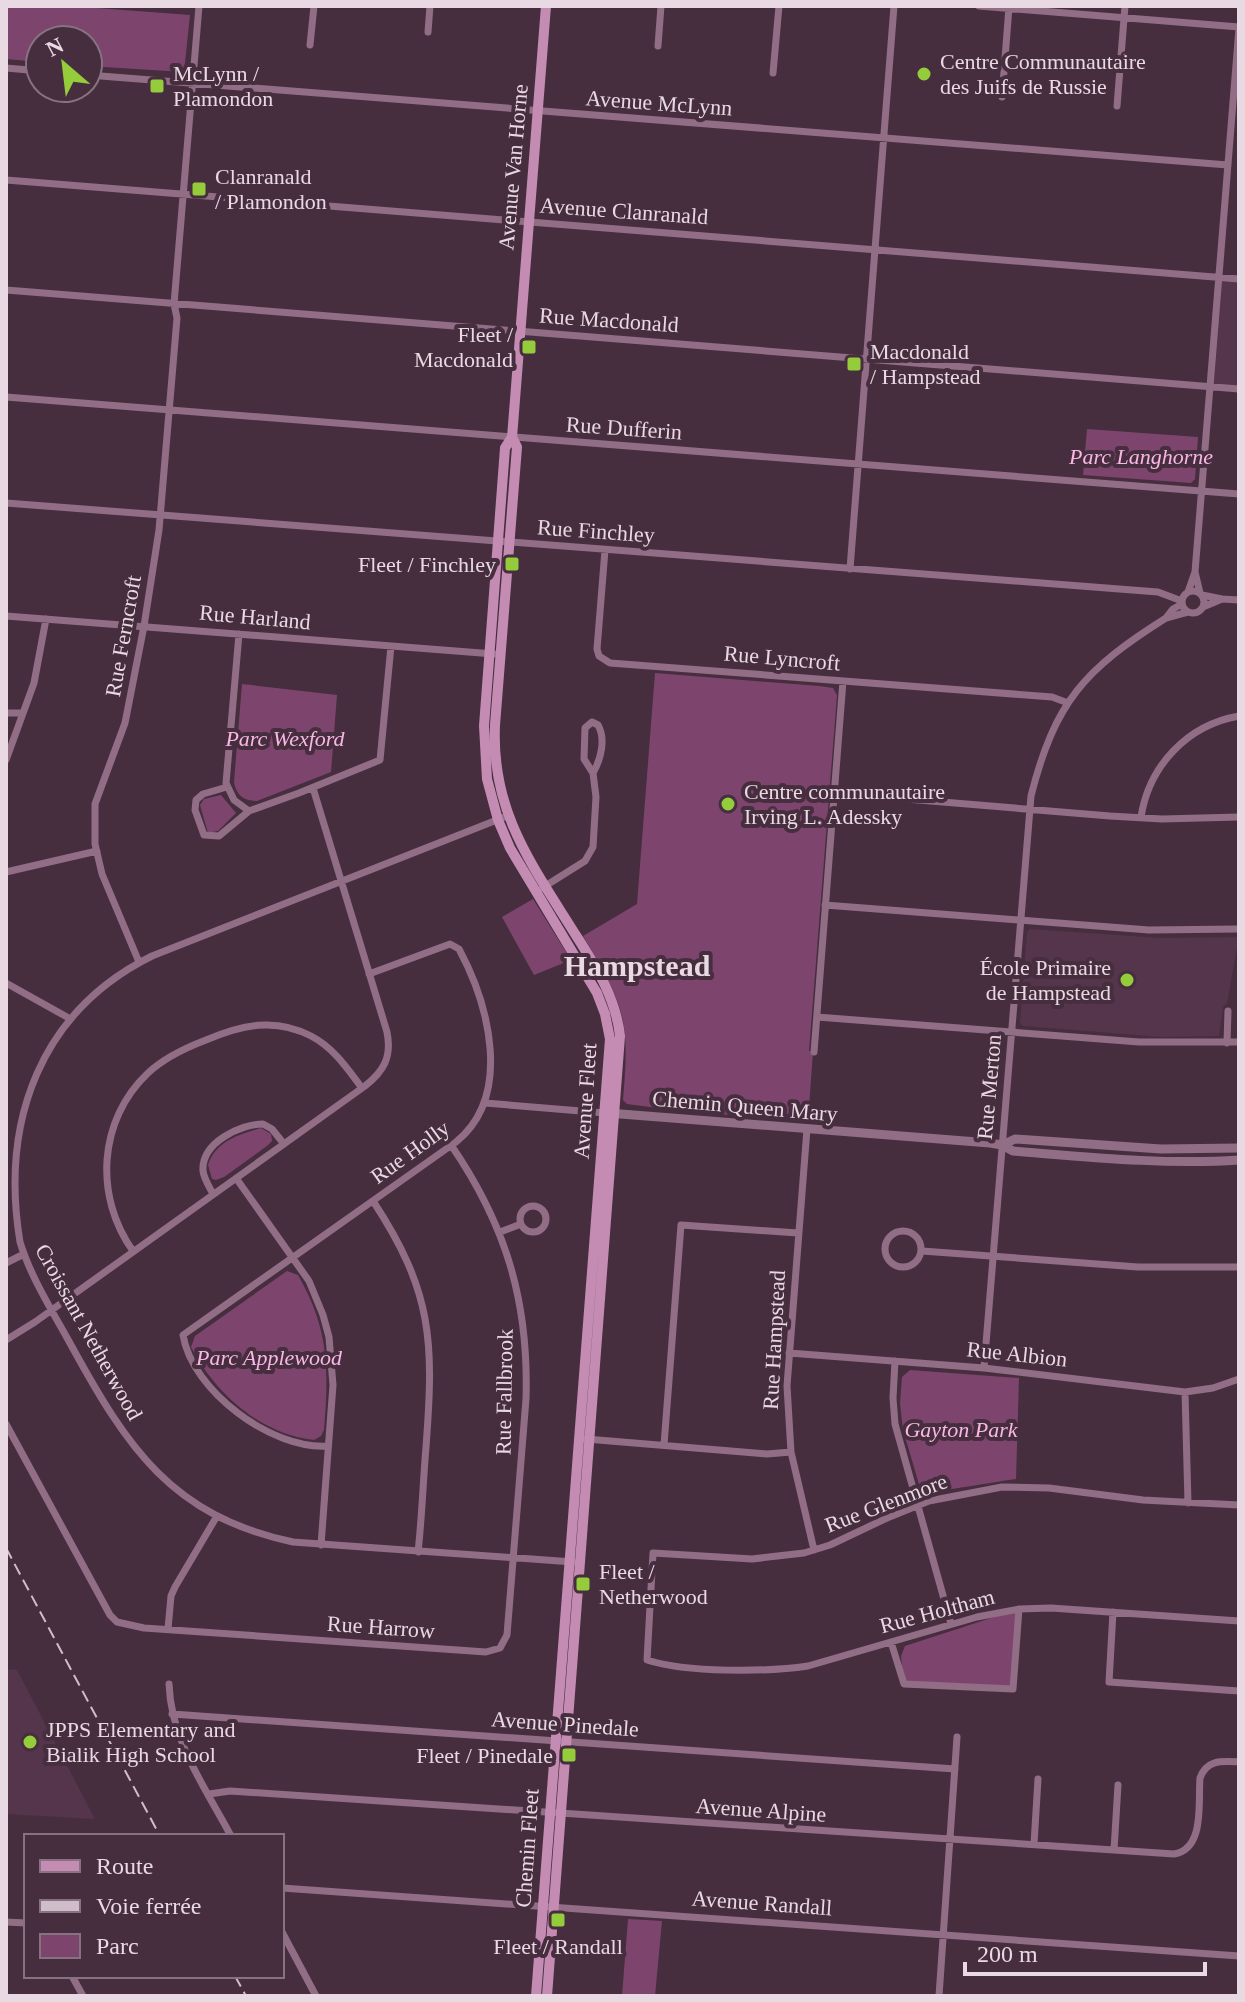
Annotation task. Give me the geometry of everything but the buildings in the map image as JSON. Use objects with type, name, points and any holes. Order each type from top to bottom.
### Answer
[{"type":"main road","name":"Avenue Van Horne","points":[[521,331],[546,6]]},
{"type":"main road","name":"Avenue Fleet","points":[[521,331],[512,437],[517,447],[504,542],[495,654],[494,748],[502,818],[541,888],[605,982],[616,1011],[620,1036],[610,1114],[564,1704]]},
{"type":"main road","name":"Chemin Fleet","points":[[536,1996],[548,1906],[564,1704]]},
{"type":"main road","name":"Chemin Fleet","points":[[547,1996],[548,1906]]},
{"type":"street","name":"Rue Ferncroft","points":[[139,962],[105,885],[97,851],[95,804],[125,723],[161,515],[177,318],[174,304],[199,6]]},
{"type":"street","points":[[310,45],[314,6]]},
{"type":"street","points":[[428,32],[430,6]]},
{"type":"street","points":[[658,46],[661,6]]},
{"type":"street","points":[[773,73],[779,6]]},
{"type":"street","points":[[850,569],[894,6]]},
{"type":"street","points":[[979,6],[1239,27],[1235,136],[1228,165],[1195,572],[1182,602],[1166,618]]},
{"type":"street","points":[[1117,106],[1125,6]]},
{"type":"street","points":[[1002,97],[1009,7]]},
{"type":"street","name":"Avenue McLynn","points":[[104,76],[1228,165]]},
{"type":"street","name":"Avenue Clanranald","points":[[6,180],[1239,279]]},
{"type":"street","name":"Rue Macdonald","points":[[6,290],[1239,389]]},
{"type":"street","name":"Rue Dufferin","points":[[6,397],[1239,494]]},
{"type":"street","name":"Rue Finchley","points":[[6,503],[1158,592],[1182,602]]},
{"type":"street","name":"Rue Lyncroft","points":[[605,550],[597,643],[599,656],[615,664],[1052,697],[1068,703]]},
{"type":"street","points":[[1195,572],[1203,607]]},
{"type":"street","points":[[1188,592],[1239,600]]},
{"type":"street","points":[[1166,618],[1199,612],[1222,599]]},
{"type":"street","points":[[1182,602],[1188,612]]},
{"type":"street","name":"Rue Harland","points":[[6,616],[495,654]]},
{"type":"street","name":"Rue Merton","points":[[984,1368],[1029,808],[1041,754],[1068,703],[1105,659],[1166,618]]},
{"type":"street","points":[[6,760],[34,683],[46,619]]},
{"type":"street","points":[[239,634],[227,787],[234,800],[249,811]]},
{"type":"street","points":[[227,787],[203,794],[196,800],[195,810],[204,835],[219,836],[249,811],[380,760],[391,646]]},
{"type":"street","points":[[814,1052],[843,681]]},
{"type":"street","points":[[6,713],[23,713]]},
{"type":"street","points":[[1141,817],[1150,781],[1178,745],[1207,726],[1239,716]]},
{"type":"street","points":[[541,888],[579,866],[590,855],[596,797],[593,773],[584,759],[584,733],[592,722],[602,732],[600,760],[593,773]]},
{"type":"street","points":[[6,1340],[362,1088],[379,1074],[386,1063],[389,1049],[387,1032],[313,788]]},
{"type":"street","points":[[834,793],[1141,817],[1239,817]]},
{"type":"street","name":"Croissant Netherwood","points":[[502,818],[139,962],[101,986],[67,1017],[32,1069],[12,1127],[8,1185],[24,1254],[106,1408],[129,1442],[171,1485],[217,1516],[271,1537],[321,1545],[574,1563]]},
{"type":"street","points":[[6,872],[97,851]]},
{"type":"street","points":[[825,905],[1158,930],[1239,929]]},
{"type":"street","name":"Rue Holly","points":[[328,1446],[317,1447],[293,1441],[250,1421],[212,1390],[192,1362],[183,1335],[451,1145],[471,1128],[485,1103],[490,1052],[488,1026],[459,949],[445,945],[369,974]]},
{"type":"street","points":[[6,983],[67,1017]]},
{"type":"street","points":[[1227,1043],[1228,1011]]},
{"type":"street","points":[[817,1017],[1159,1043],[1239,1042]]},
{"type":"street","points":[[133,1251],[120,1230],[111,1204],[105,1177],[106,1155],[125,1101],[140,1081],[162,1062],[218,1034],[241,1027],[272,1024],[301,1031],[328,1046],[362,1088]]},
{"type":"street","name":"Chemin Queen Mary","points":[[485,1103],[1002,1145],[1013,1151],[1191,1162],[1239,1160]]},
{"type":"street","points":[[213,1194],[203,1171],[206,1156],[216,1143],[232,1133],[263,1124],[272,1129],[284,1144]]},
{"type":"street","name":"Rue Hampstead","points":[[807,1129],[787,1408],[791,1452],[814,1550]]},
{"type":"street","name":"Chemin Queen Mary","points":[[1002,1145],[1015,1139],[1191,1150],[1239,1148]]},
{"type":"street","name":"Rue Fallbrook","points":[[451,1145],[476,1184],[500,1232],[521,1305],[527,1361],[513,1559]]},
{"type":"street","points":[[1191,1150],[1191,1162]]},
{"type":"street","points":[[236,1178],[316,1296],[329,1337],[333,1385],[321,1545]]},
{"type":"street","points":[[373,1201],[410,1265],[429,1334],[431,1378],[418,1552]]},
{"type":"street","points":[[500,1232],[521,1224]]},
{"type":"street","points":[[664,1445],[681,1225],[798,1233]]},
{"type":"street","points":[[904,1230],[915,1235],[922,1251],[916,1262],[899,1267],[889,1261],[885,1249],[888,1238],[904,1230]]},
{"type":"street","points":[[922,1251],[1138,1267],[1239,1267]]},
{"type":"street","points":[[6,1263],[24,1254]]},
{"type":"street","name":"Rue Albion","points":[[789,1353],[984,1368],[1185,1392],[1213,1388],[1239,1379]]},
{"type":"street","points":[[895,1361],[895,1424],[951,1624]]},
{"type":"street","points":[[1185,1392],[1188,1503]]},
{"type":"street","name":"Rue Harrow","points":[[6,1424],[110,1615],[126,1626],[491,1652],[500,1648],[505,1640],[513,1559]]},
{"type":"street","points":[[585,1439],[767,1454],[791,1452]]},
{"type":"street","name":"Rue Glenmore","points":[[647,1660],[653,1553],[752,1559],[781,1557],[814,1550],[917,1506],[974,1491],[1016,1486],[1188,1503],[1238,1504]]},
{"type":"street","points":[[168,1629],[171,1596],[217,1516]]},
{"type":"street","name":"Rue Holtham","points":[[647,1660],[708,1668],[775,1670],[808,1666],[951,1624],[1019,1609],[1051,1608],[1239,1621]]},
{"type":"street","points":[[891,1642],[904,1684],[1013,1689],[1019,1609]]},
{"type":"street","points":[[1113,1612],[1109,1682],[1239,1691]]},
{"type":"street","points":[[169,1684],[172,1714],[183,1747],[230,1834]]},
{"type":"street","name":"Avenue Pinedale","points":[[172,1714],[955,1769]]},
{"type":"street","points":[[939,1996],[957,1737]]},
{"type":"street","name":"Avenue Alpine","points":[[209,1794],[230,1791],[1174,1854],[1184,1852],[1195,1840],[1203,1769],[1218,1761],[1239,1762]]},
{"type":"street","points":[[1034,1844],[1038,1779]]},
{"type":"street","points":[[1114,1850],[1118,1785]]},
{"type":"street","name":"Avenue Randall","points":[[284,1888],[1239,1956]]},
{"type":"street","points":[[284,1936],[316,1996]]},
{"type":"street","points":[[73,1978],[83,1996]]},
{"type":"shaded area","points":[[1219,277],[1239,279],[1239,389],[1209,386]]},
{"type":"shaded area","name":"École Primaire de Hampstead","points":[[1030,929],[1160,938],[1239,937],[1219,1036],[1162,1037],[1023,1026],[1020,1023],[1027,932]]},
{"type":"shaded area","name":"JPPS Elementary and Bialik High School","points":[[6,1669],[17,1670],[95,1819],[6,1814]]},
{"type":"green space","points":[[6,6],[70,6],[190,15],[184,72],[104,67],[104,24],[24,24],[24,61],[6,59]]},
{"type":"green space","name":"Parc Langhorne","points":[[1087,429],[1198,437],[1195,479],[1191,483],[1083,475]]},
{"type":"green space","points":[[655,673],[819,686],[833,688],[837,695],[809,1051],[813,1052],[808,1121],[680,1111],[627,1104],[623,1100],[626,1050],[621,1014],[608,979],[583,936],[637,904]]},
{"type":"green space","name":"Parc Wexford","points":[[242,684],[337,695],[331,772],[257,801],[241,796],[234,782]]},
{"type":"green space","points":[[221,795],[236,813],[218,831],[208,833],[200,805],[204,799]]},
{"type":"green space","points":[[533,899],[571,960],[534,975],[502,917]]},
{"type":"green space","points":[[261,1128],[271,1134],[272,1141],[224,1177],[212,1179],[208,1165],[216,1150],[236,1136]]},
{"type":"green space","name":"Parc Applewood","points":[[287,1271],[298,1275],[308,1295],[316,1313],[324,1350],[324,1430],[314,1440],[275,1429],[241,1408],[213,1380],[191,1347],[195,1336]]},
{"type":"green space","name":"Gayton Park","points":[[910,1370],[1019,1378],[1016,1479],[921,1491],[903,1430],[900,1403],[902,1377]]},
{"type":"green space","points":[[1019,1609],[1013,1689],[904,1684],[901,1656],[905,1646]]},
{"type":"green space","points":[[628,1919],[662,1921],[655,1996],[622,1996]]},
{"type":"railway","points":[[6,1548],[159,1834]]},
{"type":"railway","points":[[236,1978],[246,1996]]},
{"type":"place","name":"Centre Communautaire des Juifs de Russie","points":[[924,74]]},
{"type":"place","name":"McLynn / Plamondon","points":[[157,86]]},
{"type":"place","name":"Clanranald / Plamondon","points":[[199,189]]},
{"type":"place","name":"Fleet / Macdonald","points":[[529,347]]},
{"type":"place","name":"Macdonald / Hampstead","points":[[854,364]]},
{"type":"place","name":"Fleet / Finchley","points":[[512,564]]},
{"type":"place","name":"Centre communautaire Irving L. Adessky","points":[[728,804]]},
{"type":"place","name":"École Primaire de Hampstead","points":[[1127,980]]},
{"type":"place","name":"Fleet / Netherwood","points":[[583,1584]]},
{"type":"place","name":"JPPS Elementary and Bialik High School","points":[[30,1742]]},
{"type":"place","name":"Fleet / Pinedale","points":[[569,1755]]},
{"type":"place","name":"Fleet / Randall","points":[[558,1920]]},
{"type":"district","name":"Hampstead","points":[[637,965]]}]
